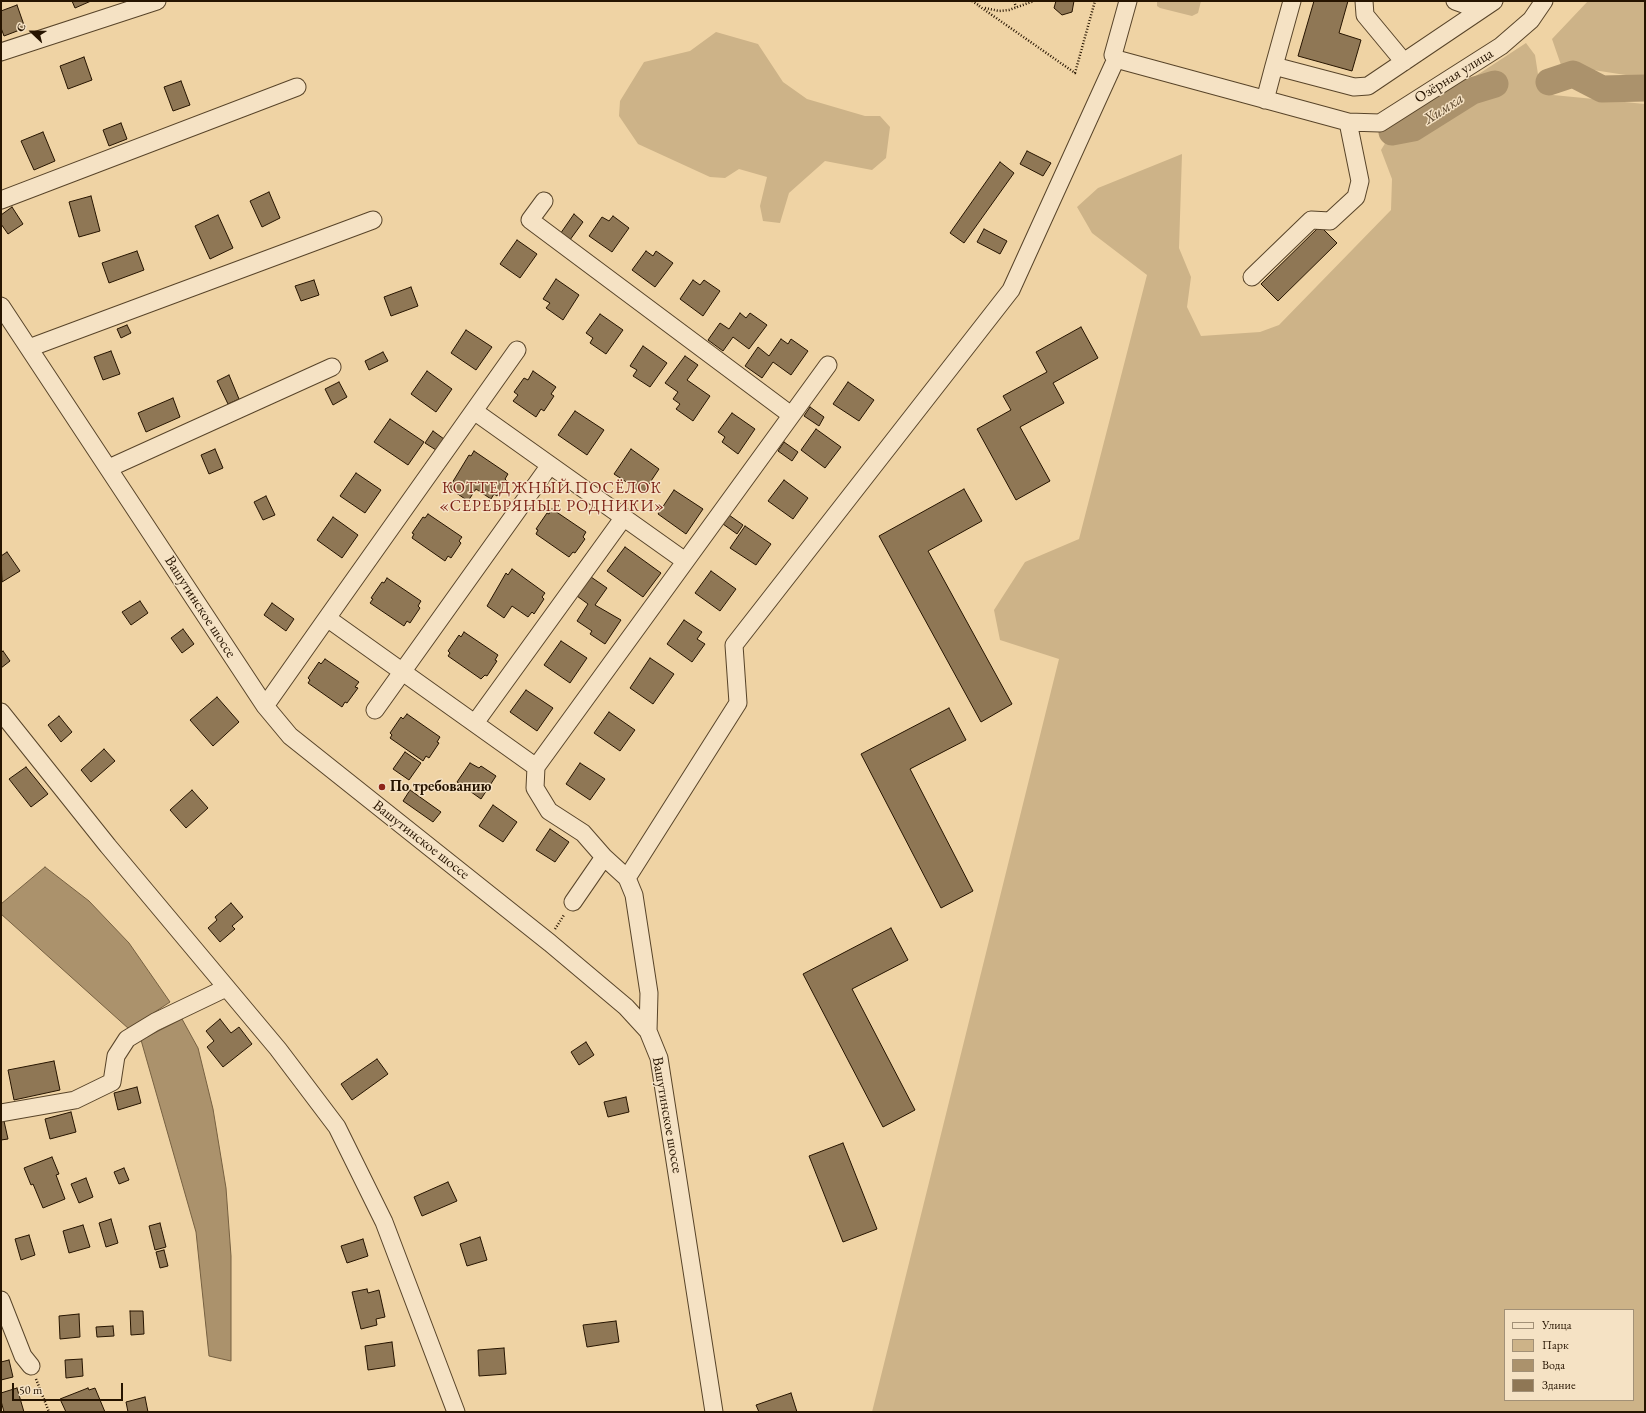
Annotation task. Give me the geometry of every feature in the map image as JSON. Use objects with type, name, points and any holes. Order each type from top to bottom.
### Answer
[{"type":"street","points":[[1,52],[157,1]]},
{"type":"street","points":[[627,878],[738,703],[734,645],[1011,290],[1116,59],[1114,55],[1128,1]]},
{"type":"street","points":[[1116,59],[1265,100],[1292,1]]},
{"type":"street","points":[[1364,1],[1364,15],[1404,62]]},
{"type":"street","points":[[1455,1],[1487,5]]},
{"type":"street","name":"Озёрная улица","points":[[1265,100],[1348,122],[1380,123],[1501,46],[1531,20],[1544,1]]},
{"type":"street","points":[[1274,66],[1354,87],[1368,86],[1487,5]]},
{"type":"street","points":[[1,200],[297,86]]},
{"type":"street","points":[[1252,277],[1311,220],[1330,221],[1356,197],[1360,181],[1348,122]]},
{"type":"street","points":[[544,201],[530,220],[792,415]]},
{"type":"street","points":[[29,348],[372,220]]},
{"type":"street","name":"Вашутинское шоссе","points":[[1,306],[265,706],[290,736],[550,943],[626,1007],[648,1031],[659,1058],[714,1412]]},
{"type":"street","points":[[265,706],[517,350]]},
{"type":"street","points":[[648,1031],[649,993],[634,895],[627,878],[604,857],[583,833],[549,811],[535,788],[536,766],[828,365]]},
{"type":"street","points":[[109,468],[332,367]]},
{"type":"street","points":[[474,411],[685,561]]},
{"type":"street","points":[[374,710],[550,465]]},
{"type":"street","points":[[475,723],[624,517]]},
{"type":"street","points":[[327,618],[536,766]]},
{"type":"street","points":[[1,712],[108,846],[278,1049],[337,1127],[384,1222],[456,1412]]},
{"type":"street","points":[[573,902],[604,857]]},
{"type":"street","points":[[1,1113],[75,1100],[112,1082],[116,1056],[127,1039],[155,1022],[226,988]]},
{"type":"street","points":[[1,1300],[23,1356],[31,1366]]},
{"type":"path","points":[[972,1],[1075,73],[1096,1]]},
{"type":"path","points":[[1014,1],[1016,7]]},
{"type":"path","points":[[979,6],[990,10],[999,11],[1034,1]]},
{"type":"path","points":[[550,943],[556,926],[573,902]]},
{"type":"path","points":[[31,1366],[49,1412]]},
{"type":"green space","points":[[1157,1],[1201,1],[1198,13],[1192,16],[1160,8],[1157,6]]},
{"type":"green space","points":[[1588,1],[1645,1],[1645,78],[1561,65],[1552,39]]},
{"type":"green space","points":[[716,32],[758,44],[783,82],[807,99],[865,116],[880,116],[890,127],[886,158],[872,170],[825,161],[789,193],[780,223],[763,221],[760,206],[767,177],[739,169],[725,178],[710,177],[638,144],[619,116],[620,101],[644,62],[690,51]]},
{"type":"green space","points":[[1526,43],[1535,55],[1540,87],[1553,95],[1645,104],[1645,1412],[872,1412],[1059,659],[1000,640],[994,610],[1025,562],[1079,539],[1147,275],[1092,233],[1077,207],[1098,188],[1182,154],[1179,248],[1191,277],[1187,307],[1201,336],[1260,332],[1279,325],[1391,210],[1392,179],[1381,150],[1392,132],[1413,128],[1439,100]]},
{"type":"water","points":[[45,867],[89,901],[129,943],[170,1002],[129,1029],[1,914],[1,904]]},
{"type":"water","points":[[182,1019],[198,1048],[213,1109],[226,1188],[231,1256],[231,1361],[209,1356],[196,1232],[141,1040]]},
{"type":"building","points":[[72,1],[91,1],[75,8]]},
{"type":"building","points":[[1056,1],[1074,1],[1072,12],[1062,15],[1054,8]]},
{"type":"building","points":[[1314,1],[1348,1],[1339,33],[1361,40],[1352,71],[1298,56]]},
{"type":"building","points":[[17,5],[25,28],[4,36],[1,28],[1,11]]},
{"type":"building","points":[[84,57],[92,80],[68,89],[60,66]]},
{"type":"building","points":[[181,81],[190,105],[173,111],[164,87]]},
{"type":"building","points":[[121,123],[127,139],[109,146],[103,130]]},
{"type":"building","points":[[43,132],[55,161],[34,170],[21,141]]},
{"type":"building","points":[[1027,151],[1051,163],[1043,176],[1020,164]]},
{"type":"building","points":[[1000,162],[1014,173],[964,243],[950,233]]},
{"type":"building","points":[[269,192],[280,218],[262,227],[250,201]]},
{"type":"building","points":[[91,196],[100,231],[79,237],[69,202]]},
{"type":"building","points":[[12,207],[23,224],[8,234],[1,224],[1,215]]},
{"type":"building","points":[[574,214],[583,222],[567,244],[558,237]]},
{"type":"building","points":[[218,215],[233,248],[210,259],[195,226]]},
{"type":"building","points":[[613,216],[629,228],[612,252],[589,236],[602,217],[609,221]]},
{"type":"building","points":[[1320,226],[1337,243],[1278,301],[1261,284]]},
{"type":"building","points":[[984,229],[1007,241],[1000,254],[977,242]]},
{"type":"building","points":[[517,240],[537,254],[520,278],[500,264]]},
{"type":"building","points":[[137,251],[144,270],[109,283],[102,263]]},
{"type":"building","points":[[646,251],[653,256],[656,251],[673,263],[655,287],[632,270]]},
{"type":"building","points":[[556,279],[579,295],[563,320],[546,308],[550,303],[543,299]]},
{"type":"building","points":[[314,280],[319,295],[301,301],[295,286]]},
{"type":"building","points":[[693,280],[700,285],[704,280],[720,291],[703,316],[680,299]]},
{"type":"building","points":[[411,287],[418,306],[391,316],[384,297]]},
{"type":"building","points":[[740,313],[746,318],[750,313],[767,325],[749,349],[733,337],[723,351],[708,340],[720,323],[729,329]]},
{"type":"building","points":[[600,314],[623,330],[606,354],[590,343],[593,338],[586,333]]},
{"type":"building","points":[[127,325],[131,333],[121,338],[117,329]]},
{"type":"building","points":[[1081,327],[1098,358],[1053,383],[1064,403],[1020,427],[1050,481],[1016,500],[977,429],[1011,410],[1003,396],[1047,372],[1036,352]]},
{"type":"building","points":[[466,330],[492,347],[476,370],[451,353]]},
{"type":"building","points":[[781,339],[788,344],[791,339],[808,351],[791,375],[773,362],[762,378],[745,366],[758,347],[769,356]]},
{"type":"building","points":[[643,346],[667,363],[650,387],[633,376],[637,370],[630,366]]},
{"type":"building","points":[[111,351],[120,374],[103,380],[94,357]]},
{"type":"building","points":[[383,352],[388,361],[369,370],[365,361]]},
{"type":"building","points":[[685,356],[698,365],[687,380],[710,396],[693,421],[676,409],[680,404],[673,399],[678,392],[665,383]]},
{"type":"building","points":[[427,371],[452,389],[436,412],[411,394]]},
{"type":"building","points":[[533,371],[556,387],[551,394],[554,396],[544,411],[541,409],[536,417],[513,401],[518,395],[514,392],[524,378],[528,380]]},
{"type":"building","points":[[229,375],[239,399],[228,404],[217,381]]},
{"type":"building","points":[[339,382],[347,397],[333,405],[325,389]]},
{"type":"building","points":[[848,382],[874,400],[859,421],[833,404]]},
{"type":"building","points":[[173,398],[180,417],[146,432],[138,413]]},
{"type":"building","points":[[810,407],[824,417],[819,426],[804,416]]},
{"type":"building","points":[[575,411],[604,430],[587,455],[558,435]]},
{"type":"building","points":[[732,413],[755,429],[738,454],[722,442],[725,437],[718,432]]},
{"type":"building","points":[[390,419],[424,442],[408,465],[374,442]]},
{"type":"building","points":[[816,429],[841,447],[825,468],[801,450]]},
{"type":"building","points":[[433,431],[444,439],[436,450],[425,443]]},
{"type":"building","points":[[784,442],[798,452],[792,461],[778,451]]},
{"type":"building","points":[[215,449],[223,468],[209,474],[201,455]]},
{"type":"building","points":[[631,449],[659,469],[643,493],[614,474]]},
{"type":"building","points":[[474,451],[508,474],[505,479],[507,481],[497,496],[494,494],[491,499],[476,489],[468,501],[449,488],[469,455],[471,456]]},
{"type":"building","points":[[356,473],[381,490],[365,513],[340,496]]},
{"type":"building","points":[[784,480],[808,498],[793,519],[768,501]]},
{"type":"building","points":[[964,489],[982,521],[928,551],[1012,704],[981,722],[879,536]]},
{"type":"building","points":[[674,490],[703,509],[686,534],[658,514]]},
{"type":"building","points":[[266,496],[275,515],[263,520],[254,502]]},
{"type":"building","points":[[552,509],[586,532],[583,537],[585,539],[575,553],[573,552],[569,557],[536,534],[538,530],[536,529],[547,513],[549,514]]},
{"type":"building","points":[[428,514],[462,537],[459,541],[461,543],[451,558],[448,556],[445,561],[412,538],[414,534],[412,533],[423,517],[425,518]]},
{"type":"building","points":[[729,515],[743,525],[737,534],[723,524]]},
{"type":"building","points":[[333,517],[358,535],[342,558],[317,540]]},
{"type":"building","points":[[745,526],[771,544],[756,565],[730,548]]},
{"type":"building","points":[[625,547],[661,573],[643,597],[607,571]]},
{"type":"building","points":[[7,552],[20,571],[2,582],[1,556]]},
{"type":"building","points":[[512,569],[545,593],[542,597],[544,599],[534,614],[532,612],[528,617],[512,606],[504,618],[487,606],[506,573],[508,575]]},
{"type":"building","points":[[711,571],[736,589],[720,611],[695,593]]},
{"type":"building","points":[[591,577],[607,588],[595,605],[621,620],[605,644],[590,634],[592,631],[577,621],[588,604],[577,596]]},
{"type":"building","points":[[387,578],[421,601],[418,606],[420,608],[410,623],[407,621],[404,626],[370,603],[373,599],[371,598],[382,582],[384,583]]},
{"type":"building","points":[[140,601],[148,613],[131,625],[122,612]]},
{"type":"building","points":[[272,603],[294,619],[286,631],[264,615]]},
{"type":"building","points":[[684,620],[702,632],[697,639],[705,644],[692,662],[667,644]]},
{"type":"building","points":[[183,629],[194,644],[182,653],[171,638]]},
{"type":"building","points":[[464,632],[498,655],[495,660],[497,661],[487,676],[485,675],[481,679],[448,656],[450,653],[448,651],[459,635],[461,637]]},
{"type":"building","points":[[561,641],[587,658],[570,683],[544,665]]},
{"type":"building","points":[[3,651],[10,661],[1,668],[1,653]]},
{"type":"building","points":[[650,658],[674,674],[653,704],[630,688]]},
{"type":"building","points":[[325,659],[359,682],[355,687],[358,688],[347,703],[345,702],[342,707],[308,683],[310,680],[308,678],[319,662],[321,664]]},
{"type":"building","points":[[526,690],[553,708],[537,731],[510,712]]},
{"type":"building","points":[[217,697],[239,722],[213,746],[190,720]]},
{"type":"building","points":[[949,708],[966,740],[910,769],[973,891],[941,908],[861,754]]},
{"type":"building","points":[[609,712],[635,730],[620,751],[594,733]]},
{"type":"building","points":[[407,714],[440,737],[437,742],[439,743],[429,758],[426,756],[423,761],[390,738],[392,735],[390,733],[401,717],[403,719]]},
{"type":"building","points":[[59,716],[72,732],[61,742],[48,725]]},
{"type":"building","points":[[104,749],[115,761],[91,782],[81,770]]},
{"type":"building","points":[[405,752],[421,763],[409,780],[393,769]]},
{"type":"building","points":[[470,763],[479,768],[481,766],[496,776],[481,799],[457,782]]},
{"type":"building","points":[[580,763],[605,779],[590,800],[566,784]]},
{"type":"building","points":[[26,767],[48,794],[31,807],[9,779]]},
{"type":"building","points":[[192,790],[208,808],[186,828],[170,810]]},
{"type":"building","points":[[410,790],[441,812],[433,822],[403,801]]},
{"type":"building","points":[[493,805],[517,822],[503,842],[479,826]]},
{"type":"building","points":[[550,829],[569,842],[555,862],[536,850]]},
{"type":"building","points":[[231,903],[243,917],[232,926],[235,929],[220,942],[208,928],[217,920],[215,917]]},
{"type":"building","points":[[891,928],[908,960],[852,989],[915,1110],[883,1127],[803,974]]},
{"type":"building","points":[[220,1019],[231,1033],[239,1027],[252,1044],[223,1067],[207,1047],[214,1041],[206,1031]]},
{"type":"building","points":[[586,1042],[594,1055],[579,1065],[571,1052]]},
{"type":"building","points":[[377,1059],[388,1074],[352,1100],[341,1084]]},
{"type":"building","points":[[54,1061],[60,1090],[14,1100],[8,1070]]},
{"type":"building","points":[[137,1087],[141,1103],[118,1110],[114,1093]]},
{"type":"building","points":[[626,1097],[629,1112],[608,1117],[604,1102]]},
{"type":"building","points":[[71,1112],[76,1132],[50,1139],[45,1119]]},
{"type":"building","points":[[4,1121],[8,1139],[1,1140],[1,1122]]},
{"type":"building","points":[[843,1143],[877,1229],[843,1242],[809,1156]]},
{"type":"building","points":[[52,1157],[59,1174],[56,1175],[65,1199],[43,1208],[33,1184],[31,1185],[24,1168]]},
{"type":"building","points":[[124,1168],[129,1180],[119,1184],[114,1172]]},
{"type":"building","points":[[86,1178],[93,1197],[79,1203],[71,1184]]},
{"type":"building","points":[[448,1182],[457,1201],[422,1216],[414,1197]]},
{"type":"building","points":[[111,1219],[118,1243],[106,1247],[99,1223]]},
{"type":"building","points":[[160,1223],[166,1247],[155,1250],[149,1226]]},
{"type":"building","points":[[83,1225],[90,1247],[69,1253],[63,1231]]},
{"type":"building","points":[[29,1235],[35,1255],[21,1260],[15,1239]]},
{"type":"building","points":[[480,1237],[487,1260],[467,1266],[460,1244]]},
{"type":"building","points":[[363,1239],[368,1256],[347,1263],[341,1246]]},
{"type":"building","points":[[164,1250],[168,1266],[160,1268],[156,1252]]},
{"type":"building","points":[[367,1289],[368,1293],[379,1290],[385,1317],[376,1319],[377,1325],[361,1329],[352,1292]]},
{"type":"building","points":[[130,1311],[143,1311],[144,1334],[131,1335]]},
{"type":"building","points":[[79,1314],[80,1337],[60,1339],[59,1316]]},
{"type":"building","points":[[616,1321],[619,1342],[587,1347],[583,1325]]},
{"type":"building","points":[[113,1326],[114,1336],[97,1337],[96,1327]]},
{"type":"building","points":[[392,1342],[395,1366],[368,1370],[365,1346]]},
{"type":"building","points":[[504,1348],[506,1374],[479,1376],[478,1350]]},
{"type":"building","points":[[82,1359],[83,1376],[66,1378],[65,1360]]},
{"type":"building","points":[[9,1360],[13,1377],[1,1380],[1,1362]]},
{"type":"building","points":[[17,1388],[24,1412],[4,1412],[1,1401],[1,1393]]},
{"type":"building","points":[[88,1388],[89,1390],[95,1388],[105,1412],[66,1412],[60,1399]]},
{"type":"building","points":[[791,1393],[797,1412],[759,1412],[756,1405]]},
{"type":"building","points":[[145,1397],[148,1412],[128,1412],[126,1402]]},
{"type":"waterway","name":"Химка","points":[[1549,82],[1573,74],[1602,89],[1645,88]]},
{"type":"waterway","name":"Химка","points":[[1392,132],[1413,128],[1472,91],[1495,84]]},
{"type":"place","name":"По требованию","points":[[382,787]]},
{"type":"district","name":"КОТТЕДЖНЫЙ ПОСЁЛОК «СЕРЕБРЯНЫЕ РОДНИКИ»","points":[[552,498]]}]
